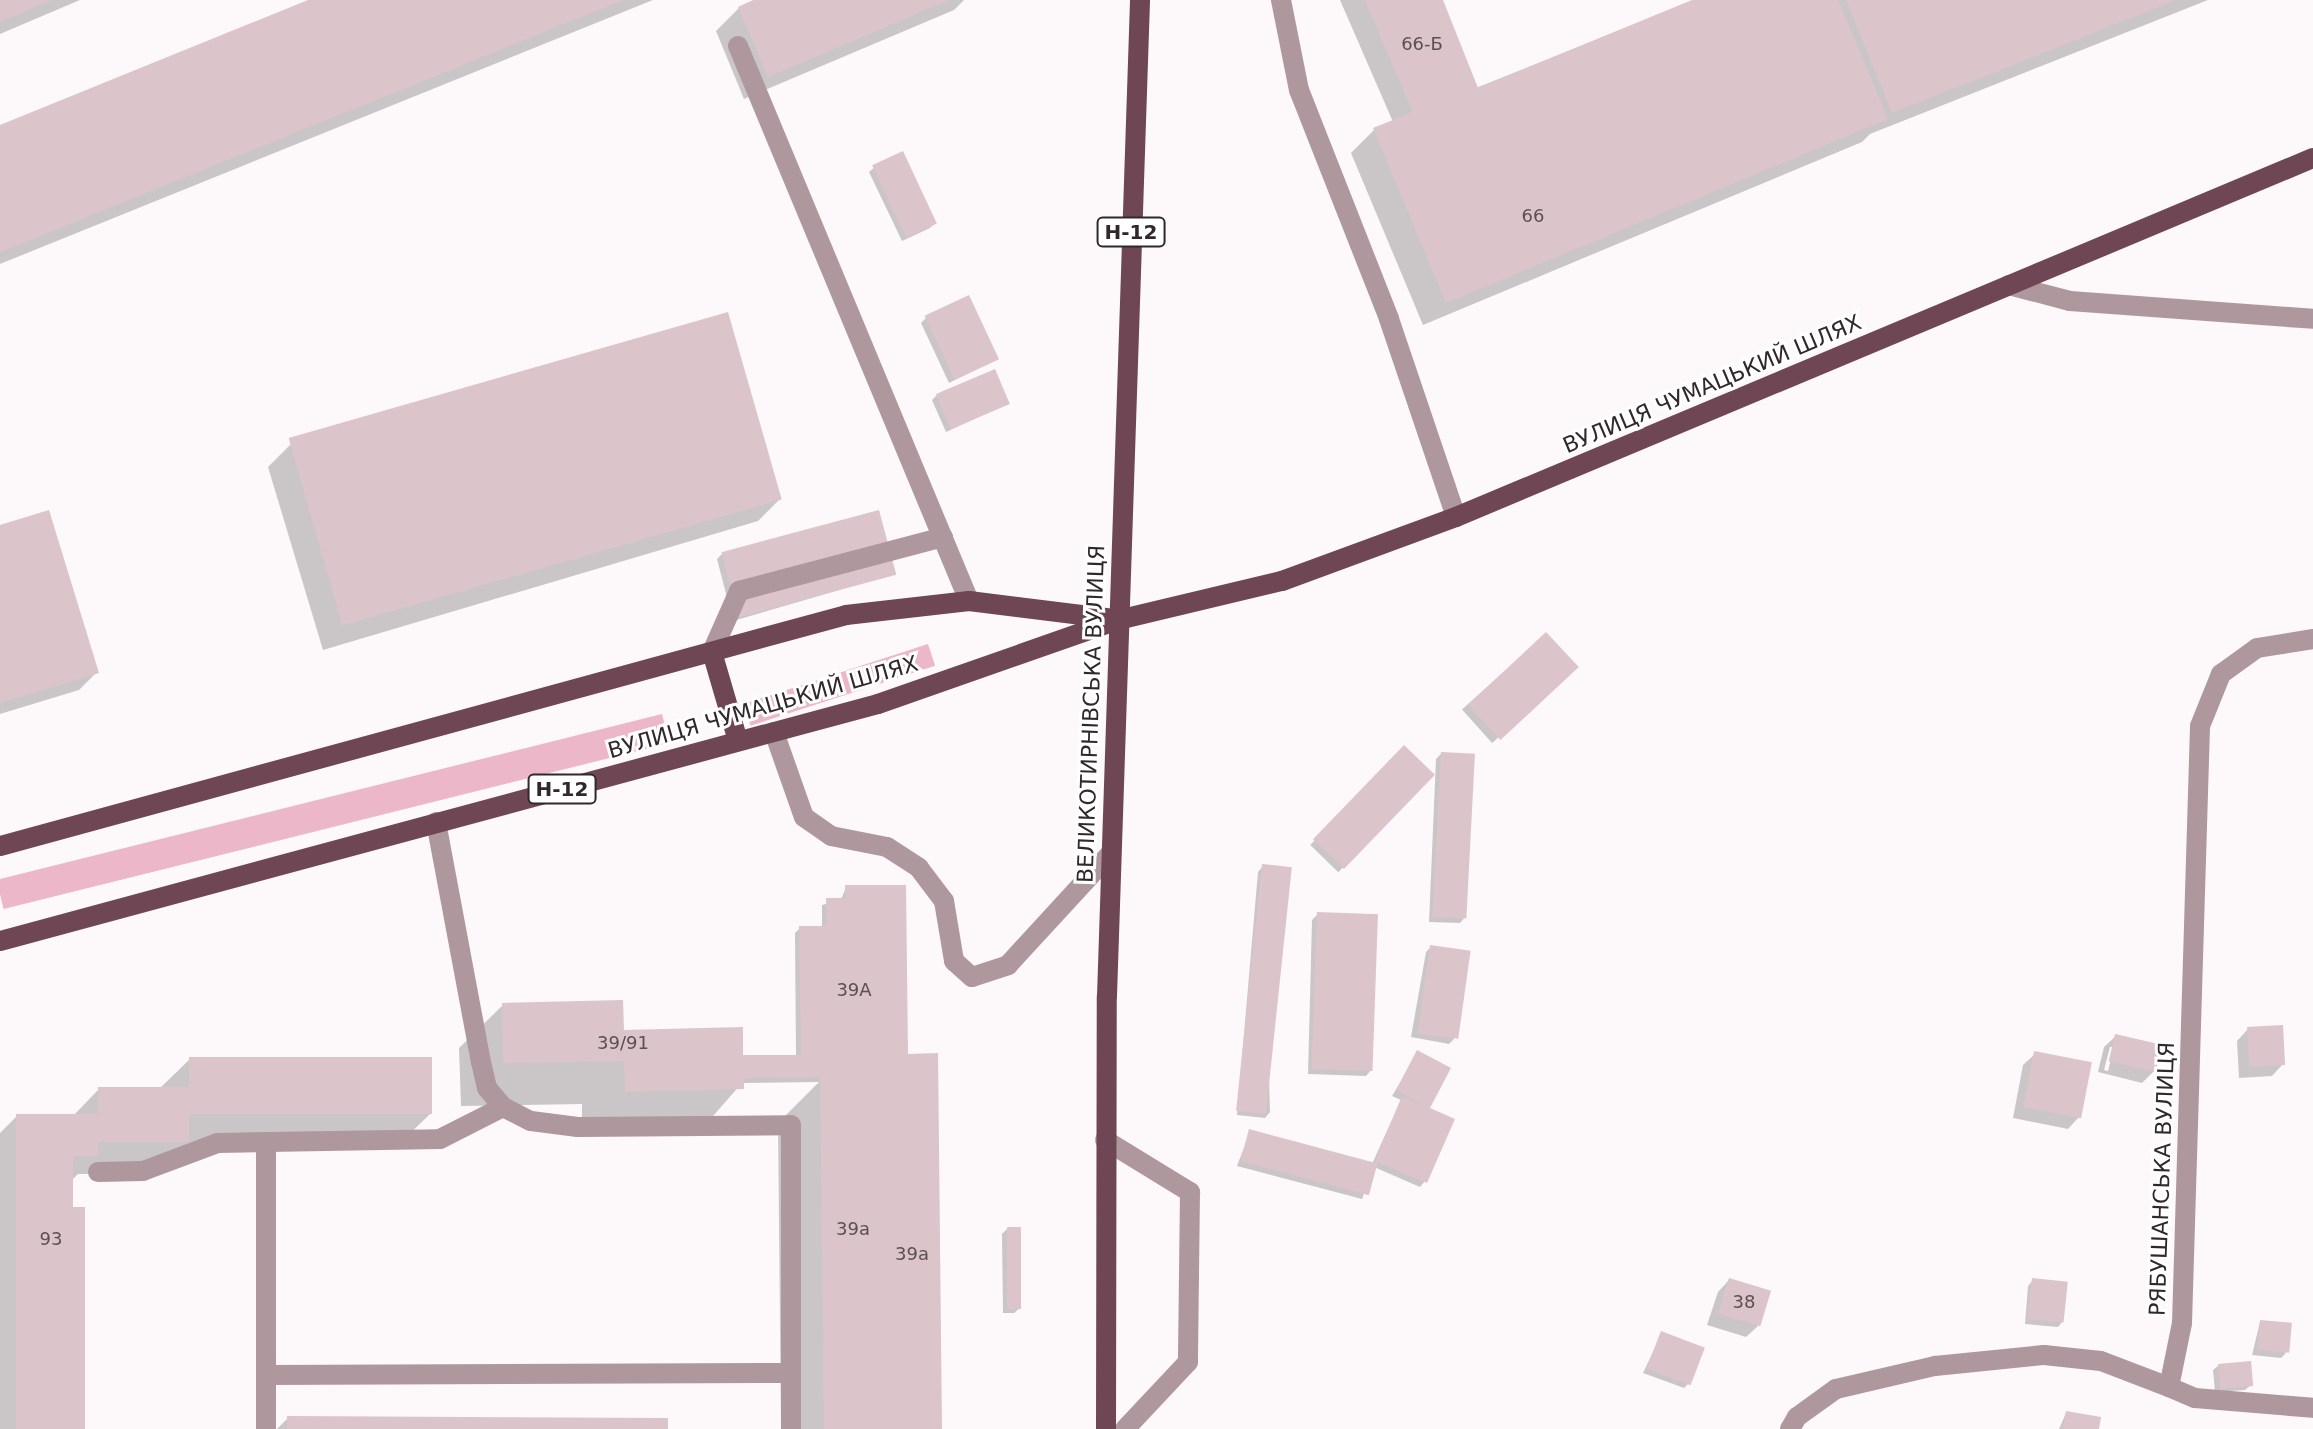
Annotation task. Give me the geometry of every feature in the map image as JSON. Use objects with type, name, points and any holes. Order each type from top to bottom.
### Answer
[{"type":"main road","name":"ВЕЛИКОТИРНІВСЬКА ВУЛИЦЯ","points":[[1106,1429],[1105,1140],[1111,853],[1140,0]]},
{"type":"main road","name":"ВУЛИЦЯ ЧУМАЦЬКИЙ ШЛЯХ","points":[[0,941],[878,704],[1118,620],[1282,581],[1456,517],[2313,158]]},
{"type":"main road","name":"ВУЛИЦЯ ЧУМАЦЬКИЙ ШЛЯХ","points":[[0,846],[846,615],[969,601],[1118,620]]},
{"type":"main road","points":[[712,652],[738,741]]},
{"type":"street","points":[[1281,0],[1299,90],[1389,319],[1456,517]]},
{"type":"street","points":[[738,46],[969,601]]},
{"type":"street","points":[[2009,285],[2070,301],[2313,319]]},
{"type":"street","points":[[712,652],[739,591],[943,537]]},
{"type":"street","name":"РЯБУШАНСЬКА ВУЛИЦЯ","points":[[2169,1387],[2182,1323],[2200,726],[2221,674],[2257,648],[2313,639]]},
{"type":"street","points":[[774,732],[804,817],[831,836],[887,847],[919,868],[944,901],[954,961],[966,975],[979,978],[1008,965],[1111,853]]},
{"type":"street","points":[[436,822],[487,1088],[503,1107],[531,1121],[578,1127],[791,1125],[791,1429]]},
{"type":"street","points":[[98,1172],[143,1171],[218,1143],[440,1139],[503,1107]]},
{"type":"street","points":[[1105,1140],[1190,1192],[1188,1362],[1125,1429]]},
{"type":"street","points":[[266,1142],[266,1429]]},
{"type":"street","points":[[1790,1429],[1797,1417],[1836,1389],[1935,1366],[2044,1355],[2101,1361],[2195,1398],[2313,1408]]},
{"type":"street","points":[[266,1375],[790,1373]]},
{"type":"shaded area","points":[[928,644],[935,666],[751,726],[743,704]]},
{"type":"shaded area","points":[[662,714],[669,743],[4,909],[0,879]]},
{"type":"building","points":[[0,0],[51,0],[0,22]]},
{"type":"building","points":[[308,0],[623,0],[0,252],[0,125]]},
{"type":"building","points":[[753,0],[949,0],[768,77],[738,7]]},
{"type":"building","points":[[1365,0],[1443,0],[1478,88],[1692,0],[1838,0],[1888,119],[1446,303],[1373,128],[1413,112]]},
{"type":"building","points":[[1846,0],[2176,0],[1892,113]]},
{"type":"building","points":[[903,151],[937,224],[906,238],[872,165]]},
{"type":"building","points":[[969,295],[999,359],[955,380],[925,316]]},
{"type":"building","points":[[728,312],[782,499],[342,625],[289,438]]},
{"type":"building","points":[[995,369],[1010,404],[951,429],[936,394]]},
{"type":"building","points":[[49,510],[99,673],[0,703],[0,525]]},
{"type":"building","points":[[879,510],[896,575],[739,617],[722,552]]},
{"type":"building","points":[[1546,632],[1579,667],[1500,740],[1468,705]]},
{"type":"building","points":[[1404,745],[1435,775],[1344,869],[1313,839]]},
{"type":"building","points":[[1441,752],[1475,754],[1466,919],[1432,917]]},
{"type":"building","points":[[1262,864],[1292,867],[1266,1114],[1236,1111]]},
{"type":"building","points":[[845,885],[906,885],[908,1054],[938,1053],[942,1429],[824,1429],[820,1077],[744,1078],[744,1089],[625,1092],[624,1061],[503,1063],[502,1003],[623,1000],[624,1030],[743,1027],[743,1055],[801,1055],[799,926],[827,926],[826,898],[846,898]]},
{"type":"building","points":[[1317,912],[1378,914],[1372,1071],[1312,1069]]},
{"type":"building","points":[[1430,945],[1471,951],[1458,1039],[1418,1033]]},
{"type":"building","points":[[2283,1025],[2285,1065],[2249,1067],[2247,1027]]},
{"type":"building","points":[[2115,1034],[2162,1045],[2155,1072],[2109,1061]]},
{"type":"building","points":[[1417,1050],[1451,1068],[1430,1108],[1455,1119],[1427,1183],[1375,1161],[1402,1096],[1426,1106],[1396,1090]]},
{"type":"building","points":[[2034,1051],[2092,1062],[2081,1118],[2023,1107]]},
{"type":"building","points":[[189,1057],[432,1057],[432,1114],[189,1114],[189,1142],[98,1142],[98,1156],[73,1156],[73,1207],[85,1207],[85,1429],[16,1429],[16,1114],[98,1114],[98,1087],[189,1087]]},
{"type":"building","points":[[1249,1129],[1377,1163],[1369,1195],[1240,1161]]},
{"type":"building","points":[[1007,1227],[1021,1227],[1021,1309],[1007,1309]]},
{"type":"building","points":[[1729,1278],[1771,1291],[1760,1326],[1718,1313]]},
{"type":"building","points":[[2032,1278],[2068,1282],[2064,1323],[2028,1319]]},
{"type":"building","points":[[2260,1320],[2292,1323],[2289,1353],[2257,1350]]},
{"type":"building","points":[[1661,1331],[1705,1348],[1691,1385],[1647,1368]]},
{"type":"building","points":[[2251,1361],[2253,1386],[2220,1389],[2218,1364]]},
{"type":"building","points":[[2066,1411],[2101,1417],[2099,1429],[2063,1429]]},
{"type":"building","points":[[287,1416],[668,1418],[668,1429],[287,1429]]}]
